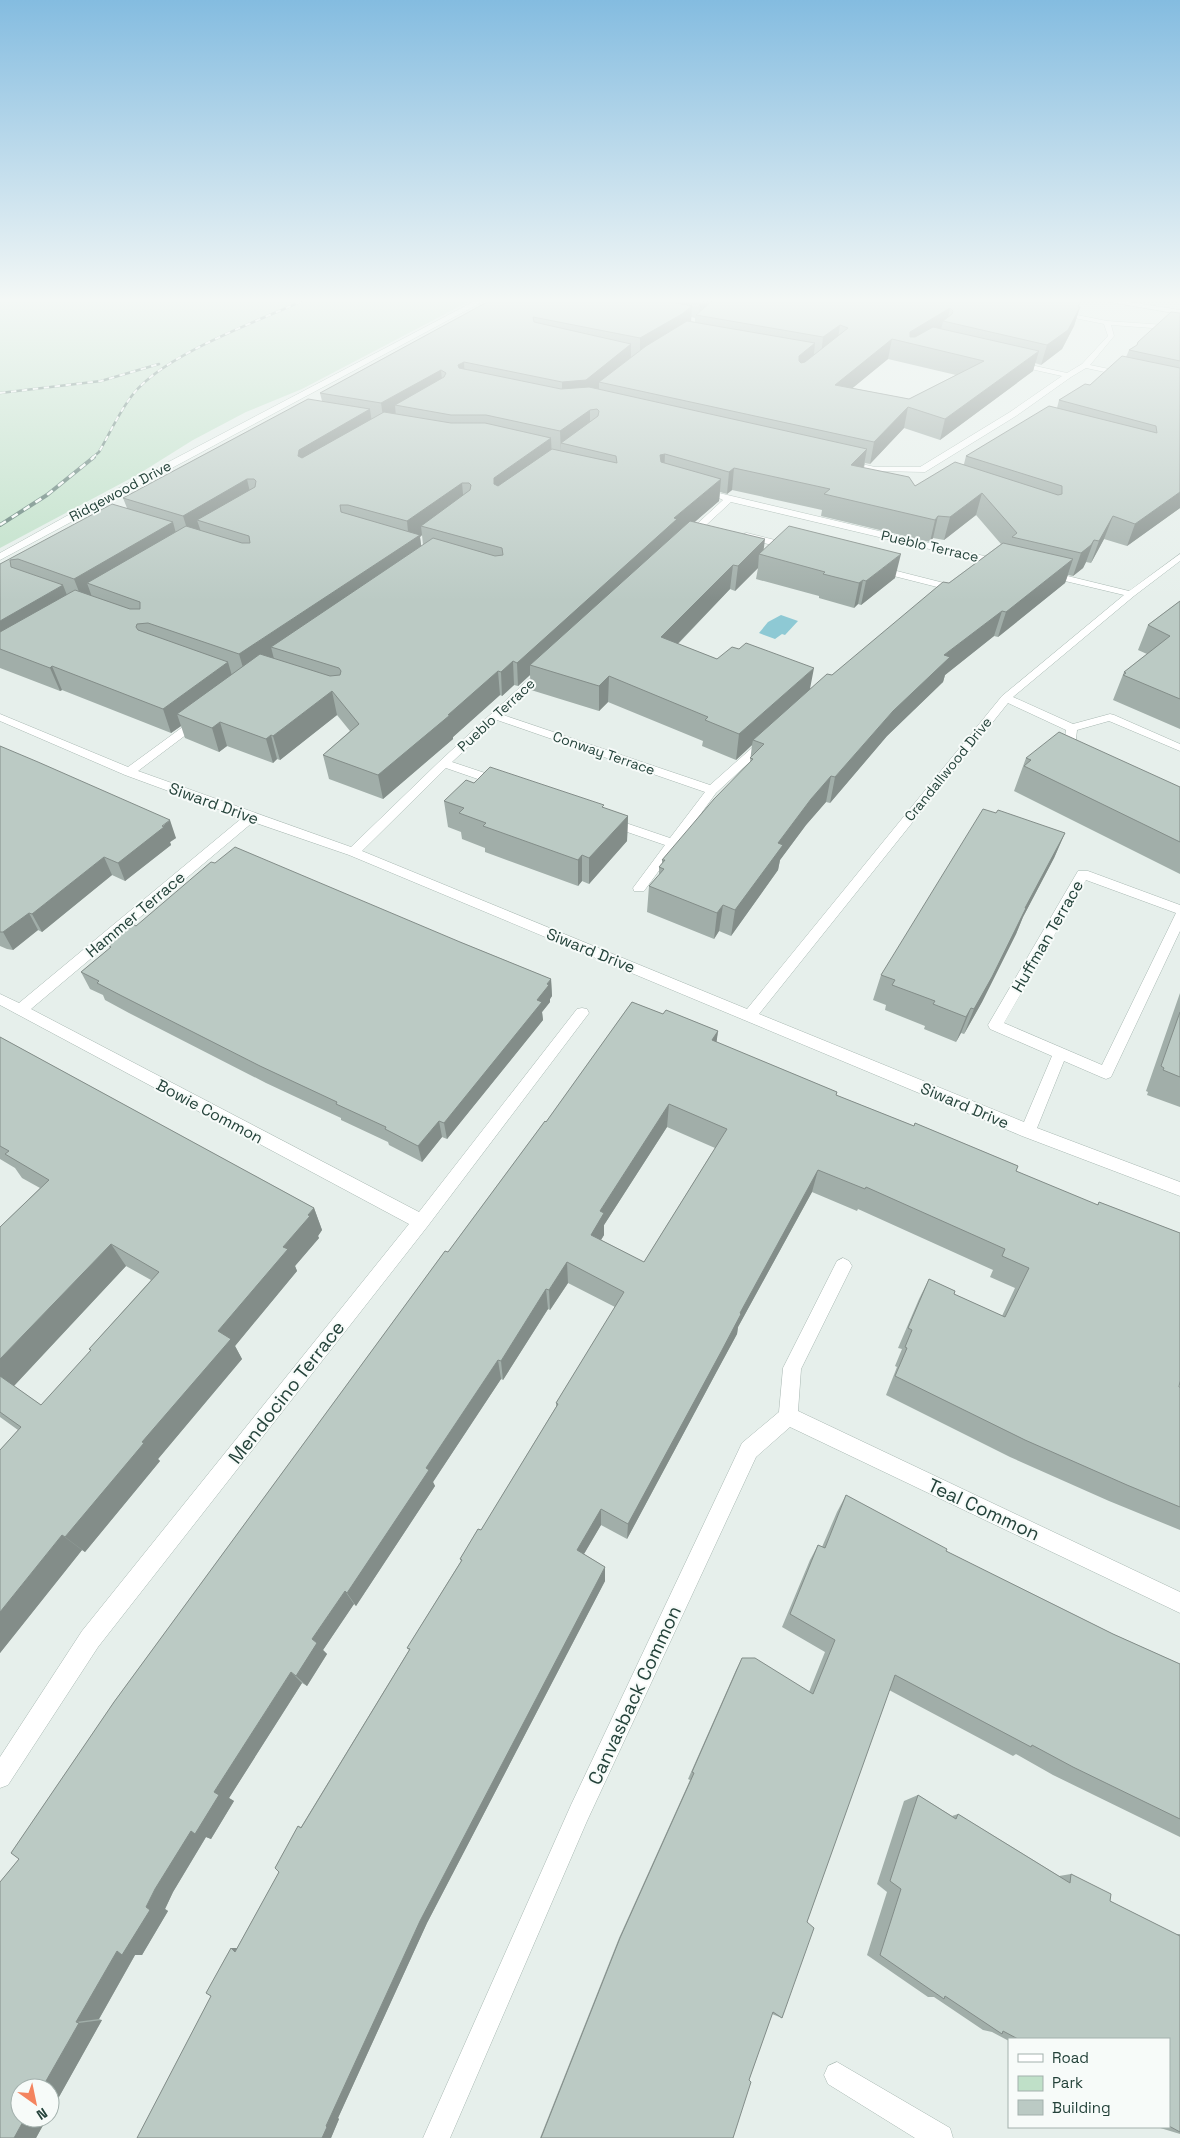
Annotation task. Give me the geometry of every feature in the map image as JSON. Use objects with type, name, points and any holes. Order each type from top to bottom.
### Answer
[{"type":"street","name":"Ridgewood Drive","points":[[0,557],[84,510],[290,401]]},
{"type":"street","points":[[922,470],[1032,401]]},
{"type":"street","points":[[274,409],[292,412]]},
{"type":"street","points":[[1013,414],[1022,417]]},
{"type":"street","points":[[837,460],[875,469],[922,470],[931,473]]},
{"type":"street","name":"Pueblo Terrace","points":[[710,493],[1015,566]]},
{"type":"street","points":[[680,544],[706,525],[729,498]]},
{"type":"street","points":[[84,510],[102,515]]},
{"type":"street","points":[[740,534],[806,551]]},
{"type":"street","name":"Crandallwood Drive","points":[[750,1015],[1006,698],[1131,594],[1180,557]]},
{"type":"street","points":[[972,570],[986,559]]},
{"type":"street","points":[[864,566],[949,588]]},
{"type":"street","points":[[1035,571],[1131,594]]},
{"type":"street","name":"Pueblo Terrace","points":[[353,852],[444,763],[552,663]]},
{"type":"street","points":[[1006,698],[1072,728],[1110,717],[1180,748]]},
{"type":"street","points":[[129,772],[208,713]]},
{"type":"street","name":"Conway Terrace","points":[[495,716],[712,790]]},
{"type":"street","name":"Siward Drive","points":[[0,717],[129,772],[251,818],[353,852],[1028,1131],[1180,1189]]},
{"type":"street","points":[[1072,728],[1069,750],[1086,758]]},
{"type":"street","points":[[639,888],[712,790],[778,731]]},
{"type":"street","points":[[444,763],[508,786]]},
{"type":"street","name":"Hammer Terrace","points":[[20,1010],[251,818]]},
{"type":"street","points":[[599,818],[672,843]]},
{"type":"street","name":"Huffman Terrace","points":[[1180,910],[1083,874],[995,1025],[1106,1073],[1180,918]]},
{"type":"street","name":"Bowie Common","points":[[0,999],[421,1222]]},
{"type":"street","name":"Mendocino Terrace","points":[[0,1777],[90,1639],[421,1222],[582,1013]]},
{"type":"street","points":[[1028,1131],[1060,1054]]},
{"type":"street","points":[[788,1416],[792,1368],[843,1266]]},
{"type":"street","name":"Teal Common","points":[[788,1416],[1180,1602]]},
{"type":"street","name":"Canvasback Common","points":[[436,2138],[579,1813],[749,1450],[788,1416]]},
{"type":"street","points":[[836,2075],[940,2138]]},
{"type":"green space","points":[[0,401],[273,401],[246,412],[193,440],[137,475],[0,548]]},
{"type":"water","points":[[781,615],[798,621],[785,635],[782,634],[775,639],[759,633],[768,622]]},
{"type":"building","points":[[305,401],[319,401],[370,409],[299,450],[298,456],[302,458],[384,412],[451,423],[485,423],[551,438],[494,478],[494,484],[498,486],[552,449],[617,463],[616,456],[561,443],[598,416],[599,411],[597,409],[590,410],[560,431],[486,415],[451,415],[395,405],[402,401],[651,401],[867,449],[851,465],[909,477],[915,486],[955,462],[1058,495],[1062,494],[1062,486],[966,456],[1049,406],[1157,433],[1156,426],[1062,401],[1180,401],[1180,492],[1135,524],[1113,516],[1099,541],[1094,540],[1081,553],[1012,537],[1017,533],[982,493],[950,517],[938,516],[935,520],[824,494],[830,489],[734,468],[729,472],[665,454],[660,455],[661,462],[721,479],[674,518],[677,519],[517,663],[513,661],[501,672],[498,671],[448,715],[450,715],[378,775],[323,755],[359,724],[332,691],[273,736],[271,735],[266,739],[220,722],[212,728],[177,714],[260,654],[330,676],[340,675],[341,671],[339,668],[271,647],[433,538],[495,556],[503,555],[502,548],[421,526],[470,490],[471,485],[469,483],[462,483],[407,521],[348,505],[340,505],[341,512],[420,535],[239,654],[148,623],[137,624],[138,630],[228,662],[163,709],[52,666],[50,668],[0,649],[0,632],[75,590],[130,609],[140,609],[140,602],[87,583],[186,526],[242,543],[250,543],[249,536],[197,520],[255,487],[256,481],[254,479],[247,479],[183,516],[123,498]]},
{"type":"building","points":[[367,401],[385,401],[381,403]]},
{"type":"building","points":[[685,401],[970,401],[945,419],[908,407],[874,442]]},
{"type":"building","points":[[112,504],[173,522],[74,579],[18,559],[10,560],[11,567],[63,585],[0,621],[0,564]]},
{"type":"building","points":[[690,521],[765,539],[738,566],[733,565],[661,637],[717,659],[732,647],[739,649],[746,643],[814,668],[739,734],[705,720],[708,717],[609,676],[599,686],[530,665]]},
{"type":"building","points":[[789,526],[901,554],[866,581],[863,580],[859,583],[759,554]]},
{"type":"building","points":[[1003,543],[1073,559],[1006,612],[1002,611],[944,655],[950,657],[893,711],[835,777],[831,776],[811,799],[778,843],[783,845],[735,910],[723,905],[717,913],[649,886],[664,869],[659,867],[665,860],[662,860],[714,799],[753,759],[750,758],[764,744],[753,740],[827,674],[832,675],[943,582],[949,583]]},
{"type":"building","points":[[1180,601],[1180,699],[1123,675],[1126,673],[1124,672],[1170,636],[1148,625]]},
{"type":"building","points":[[1059,732],[1180,787],[1180,842],[1024,766],[1031,760],[1026,758]]},
{"type":"building","points":[[0,746],[170,820],[162,826],[164,827],[118,863],[104,857],[32,914],[29,913],[3,932],[0,932]]},
{"type":"building","points":[[490,767],[604,805],[602,807],[628,816],[589,858],[582,855],[578,860],[483,826],[486,823],[459,813],[464,808],[444,801],[466,780],[474,783]]},
{"type":"building","points":[[983,809],[996,813],[998,810],[1065,833],[1025,908],[992,977],[974,1009],[971,1008],[966,1017],[933,1004],[935,1001],[892,985],[895,980],[881,975]]},
{"type":"building","points":[[235,847],[551,979],[547,984],[549,985],[537,1000],[542,1002],[444,1123],[439,1121],[418,1146],[385,1129],[386,1127],[336,1104],[337,1102],[260,1066],[120,995],[81,972],[111,947],[108,945],[133,924],[136,926],[211,862],[215,863]]},
{"type":"building","points":[[632,1002],[663,1014],[666,1010],[718,1031],[712,1040],[837,1092],[836,1095],[914,1126],[915,1123],[1018,1166],[1016,1171],[1098,1205],[1099,1202],[1180,1233],[1180,1507],[1025,1440],[895,1376],[907,1348],[905,1347],[912,1330],[908,1328],[929,1279],[955,1291],[954,1294],[1005,1317],[1029,1268],[1002,1256],[1005,1249],[866,1187],[865,1189],[818,1170],[628,1524],[601,1509],[577,1550],[605,1567],[420,1921],[322,2138],[137,2138],[211,1996],[206,1993],[231,1948],[235,1952],[279,1872],[275,1868],[298,1826],[301,1828],[410,1649],[407,1648],[462,1560],[460,1559],[478,1529],[481,1530],[624,1292],[567,1262],[549,1290],[546,1289],[501,1361],[498,1360],[426,1468],[429,1470],[347,1593],[345,1591],[312,1639],[317,1643],[296,1676],[291,1672],[214,1792],[219,1795],[195,1834],[191,1831],[155,1889],[146,1907],[150,1910],[122,1955],[117,1951],[76,2022],[79,2023],[48,2078],[10,2078],[10,2128],[20,2128],[14,2138],[0,2138],[0,1882],[19,1859],[11,1853],[114,1702],[445,1251],[448,1252]],"holes":[[[669,1104],[727,1129],[644,1262],[591,1235],[604,1213],[600,1211]]]},
{"type":"building","points":[[1180,1012],[1180,1077],[1163,1070],[1164,1068],[1161,1066]]},
{"type":"building","points":[[0,1037],[314,1208],[308,1215],[310,1216],[283,1247],[288,1249],[218,1331],[231,1339],[142,1442],[144,1443],[65,1537],[62,1535],[0,1612],[0,1450],[21,1427],[0,1412],[0,1376],[41,1405],[159,1272],[111,1244],[0,1359],[0,1227],[49,1180],[5,1154],[9,1151],[0,1146]]},
{"type":"building","points":[[846,1495],[947,1549],[946,1551],[1113,1634],[1180,1664],[1180,1819],[1032,1745],[1031,1747],[895,1675],[807,1922],[814,1928],[782,2018],[773,2012],[749,2080],[751,2082],[733,2138],[541,2138],[620,1938],[694,1773],[692,1772],[742,1658],[755,1658],[813,1694],[835,1640],[790,1614],[818,1545],[825,1548]]},
{"type":"building","points":[[918,1795],[956,1819],[958,1814],[1070,1883],[1071,1874],[1111,1894],[1110,1901],[1180,1936],[1180,2132],[1170,2127],[1170,2038],[1016,2038],[1003,2031],[1002,2034],[945,1996],[944,1999],[880,1955],[901,1889],[890,1881]]},
{"type":"railway","points":[[92,458],[99,452],[129,401]]},
{"type":"railway","points":[[0,525],[47,495],[94,457]]}]
